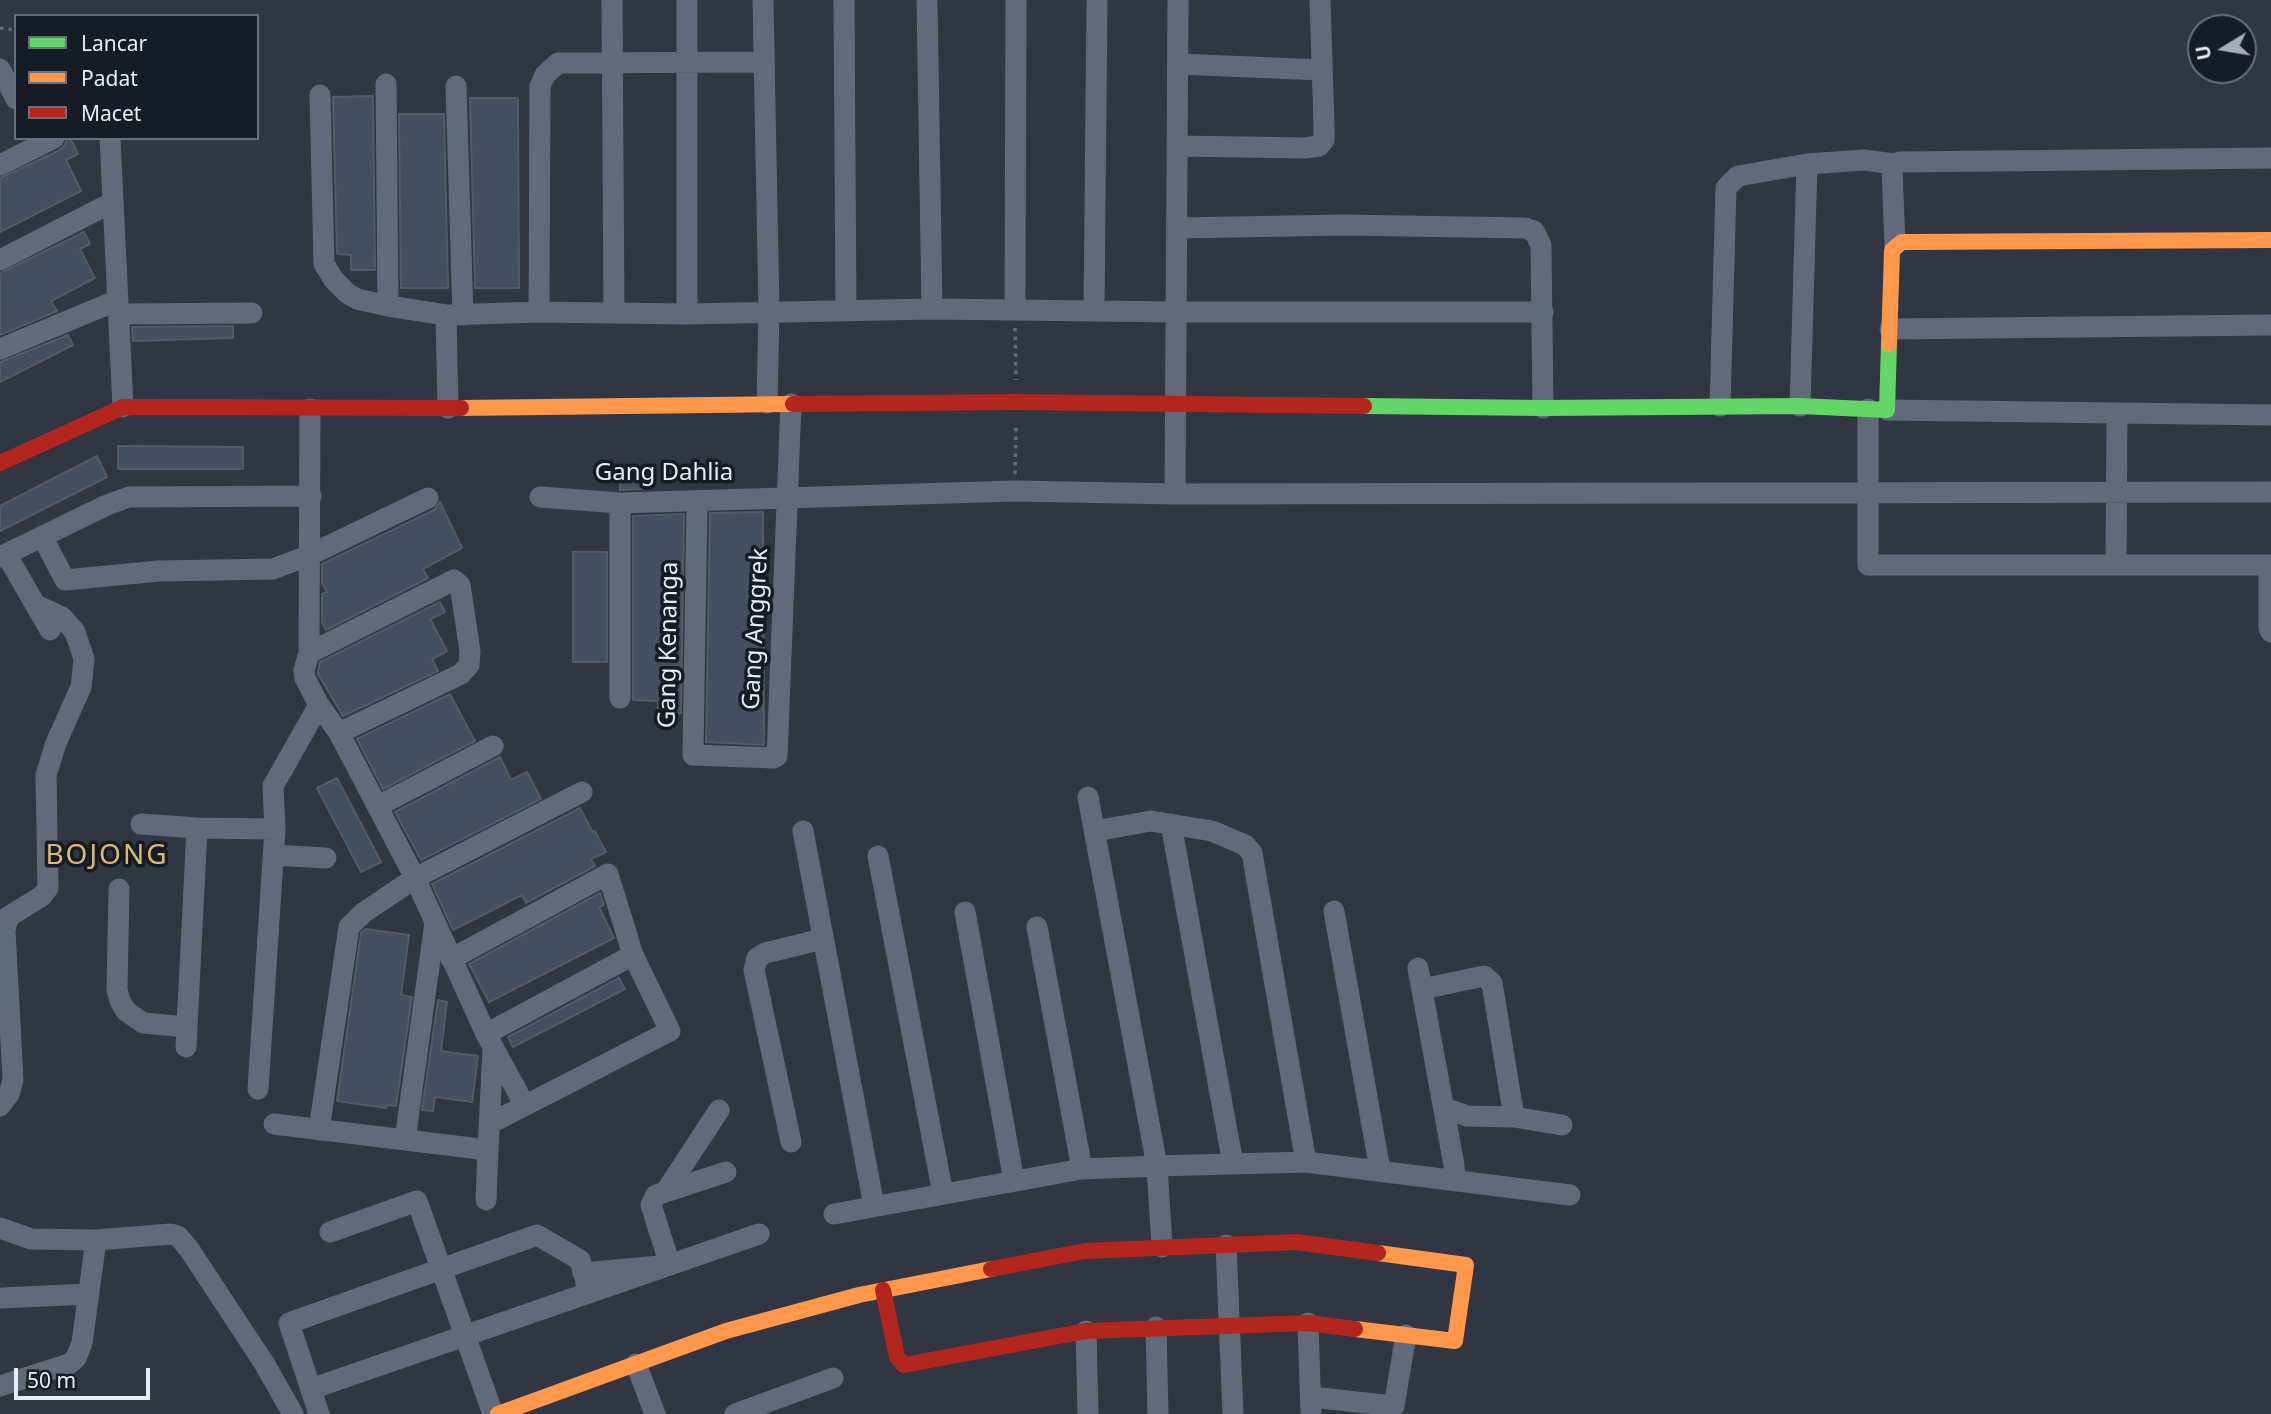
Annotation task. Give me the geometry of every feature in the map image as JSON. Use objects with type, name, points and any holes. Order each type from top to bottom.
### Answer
[{"type":"street","points":[[612,0],[614,313]]},
{"type":"street","points":[[687,0],[687,314]]},
{"type":"street","points":[[763,0],[769,311],[766,403]]},
{"type":"street","points":[[844,0],[846,310]]},
{"type":"street","points":[[927,0],[932,309]]},
{"type":"street","points":[[1015,310],[1016,0]]},
{"type":"street","points":[[1094,311],[1097,0]]},
{"type":"street","points":[[1175,494],[1178,0]]},
{"type":"street","points":[[1179,146],[1319,146],[1324,140],[1320,0]]},
{"type":"street","points":[[539,312],[540,86],[545,75],[558,63],[764,62]]},
{"type":"street","points":[[1178,64],[1322,70]]},
{"type":"street","points":[[0,69],[14,95]]},
{"type":"street","points":[[386,85],[388,306]]},
{"type":"street","points":[[447,408],[454,315],[456,86]]},
{"type":"street","points":[[320,95],[324,264],[334,280],[347,293],[357,299],[388,306],[454,315],[932,309],[1544,312]]},
{"type":"street","points":[[0,165],[43,140]]},
{"type":"street","points":[[110,140],[123,407]]},
{"type":"street","points":[[1720,406],[1726,188],[1738,176],[1807,164],[1864,160],[1894,164],[2271,158]]},
{"type":"street","points":[[1800,406],[1807,164]]},
{"type":"street","points":[[1894,164],[1895,245],[1892,250],[1890,329],[1877,409],[1868,492],[1868,565],[2270,565],[2271,632]]},
{"type":"street","points":[[0,260],[113,202]]},
{"type":"street","points":[[1178,228],[1344,225],[1534,230],[1541,246],[1544,312],[1543,408]]},
{"type":"street","points":[[1895,245],[1902,242],[2271,240]]},
{"type":"street","points":[[0,349],[119,307],[252,313]]},
{"type":"street","points":[[1890,329],[2271,325]]},
{"type":"street","points":[[0,463],[123,407],[355,409],[766,403],[1543,408],[1800,406],[2271,415]]},
{"type":"street","points":[[788,496],[791,404]]},
{"type":"street","points":[[310,409],[309,653],[304,670],[306,678],[319,705],[340,733],[415,878],[489,1040],[524,1104]]},
{"type":"street","points":[[2116,565],[2117,414]]},
{"type":"street","name":"Gang Dahlia","points":[[540,497],[620,503],[1015,491],[1175,494],[2271,492]]},
{"type":"street","points":[[50,630],[3,556],[129,496],[311,496]]},
{"type":"street","name":"Gang Anggrek","points":[[769,759],[776,756],[788,496]]},
{"type":"street","points":[[42,536],[65,580],[159,570],[272,569],[310,555],[428,498]]},
{"type":"street","name":"Gang Kenanga","points":[[697,502],[694,755],[769,759]]},
{"type":"street","points":[[620,503],[620,698]]},
{"type":"street","points":[[309,653],[454,580],[460,585],[470,651],[469,665],[461,674],[340,733]]},
{"type":"street","points":[[0,1106],[9,1094],[13,1080],[5,931],[8,917],[43,896],[48,888],[46,775],[56,743],[81,687],[84,659],[75,632],[62,617],[36,605]]},
{"type":"street","points":[[258,1089],[275,829],[273,786],[319,705]]},
{"type":"street","points":[[378,806],[494,746]]},
{"type":"street","points":[[319,1129],[349,928],[363,914],[415,878],[582,792]]},
{"type":"street","points":[[1088,797],[1157,1166],[1163,1247]]},
{"type":"street","points":[[1095,831],[1151,821],[1212,831],[1245,845],[1252,853],[1306,1163]]},
{"type":"street","points":[[141,824],[275,829]]},
{"type":"street","points":[[1171,824],[1233,1164]]},
{"type":"street","points":[[118,889],[117,989],[120,1001],[126,1011],[143,1023],[186,1037],[197,828]]},
{"type":"street","points":[[803,831],[874,1206]]},
{"type":"street","points":[[273,855],[326,858]]},
{"type":"street","points":[[878,856],[943,1194]]},
{"type":"street","points":[[451,959],[608,874],[633,955],[670,1031],[491,1123]]},
{"type":"street","points":[[1334,911],[1380,1170]]},
{"type":"street","points":[[965,912],[1014,1181]]},
{"type":"street","points":[[405,1140],[435,921]]},
{"type":"street","points":[[1037,927],[1082,1169]]},
{"type":"street","points":[[791,1142],[754,970],[757,958],[765,953],[823,939]]},
{"type":"street","points":[[489,1040],[633,955]]},
{"type":"street","points":[[1454,1172],[1420,978],[1484,976],[1492,983],[1514,1117]]},
{"type":"street","points":[[486,1200],[491,1123],[489,1040]]},
{"type":"street","points":[[1444,1108],[1466,1115],[1514,1117],[1562,1125]]},
{"type":"street","points":[[666,1191],[719,1110]]},
{"type":"street","points":[[1454,1172],[1466,1115]]},
{"type":"street","points":[[274,1124],[488,1150]]},
{"type":"street","points":[[834,1214],[1082,1169],[1233,1164],[1306,1163],[1380,1170],[1454,1172],[1570,1195]]},
{"type":"street","points":[[670,1265],[651,1205],[656,1195],[726,1172]]},
{"type":"street","points":[[330,1232],[417,1200],[496,1414],[726,1331],[859,1295],[883,1290],[1085,1251],[1296,1242],[1466,1265],[1455,1341],[1308,1323],[1156,1327],[1086,1331],[904,1365],[897,1357],[883,1290]]},
{"type":"street","points":[[0,1228],[31,1239],[96,1240],[170,1234],[178,1236],[264,1363],[293,1414]]},
{"type":"street","points":[[311,1389],[465,1336],[586,1283],[670,1265],[759,1234]]},
{"type":"street","points":[[319,1414],[289,1323],[537,1236],[580,1259],[586,1283]]},
{"type":"street","points":[[0,1386],[69,1364],[76,1358],[82,1343],[96,1240]]},
{"type":"street","points":[[1226,1245],[1233,1414]]},
{"type":"street","points":[[0,1298],[89,1294]]},
{"type":"street","points":[[1308,1323],[1311,1405],[1394,1406],[1406,1335]]},
{"type":"street","points":[[1156,1327],[1158,1414]]},
{"type":"street","points":[[1086,1331],[1088,1414]]},
{"type":"street","points":[[636,1364],[655,1414]]},
{"type":"street","points":[[736,1414],[833,1378]]},
{"type":"building","points":[[373,96],[375,270],[351,270],[351,255],[337,254],[333,97]]},
{"type":"building","points":[[470,98],[518,98],[519,288],[475,288]]},
{"type":"building","points":[[399,114],[444,114],[448,288],[401,288]]},
{"type":"building","points":[[66,140],[71,140],[78,154],[66,160],[81,191],[0,232],[0,178],[60,150]]},
{"type":"building","points":[[84,232],[90,244],[80,249],[95,278],[51,301],[57,311],[0,335],[0,273]]},
{"type":"building","points":[[233,326],[233,338],[133,341],[132,327]]},
{"type":"building","points":[[68,335],[73,345],[0,382],[0,362]]},
{"type":"building","points":[[118,446],[243,447],[243,469],[118,469]]},
{"type":"building","points":[[97,456],[107,477],[0,531],[0,506]]},
{"type":"building","points":[[620,479],[642,479],[642,489],[620,490]]},
{"type":"building","points":[[440,502],[462,548],[423,569],[428,578],[326,630],[322,622],[322,594],[327,592],[322,583],[322,564],[434,510]]},
{"type":"building","points":[[763,512],[764,745],[706,742],[710,513]]},
{"type":"building","points":[[684,514],[681,713],[658,714],[658,701],[633,700],[633,516]]},
{"type":"building","points":[[573,552],[607,552],[607,662],[573,662]]},
{"type":"building","points":[[440,602],[445,612],[430,619],[447,651],[432,659],[438,671],[343,716],[318,674],[320,662]]},
{"type":"building","points":[[450,694],[475,741],[383,789],[357,739]]},
{"type":"building","points":[[500,757],[511,780],[527,772],[541,799],[421,860],[395,812]]},
{"type":"building","points":[[337,778],[381,862],[361,872],[317,788]]},
{"type":"building","points":[[580,808],[606,852],[591,859],[595,866],[526,903],[522,895],[453,930],[432,884]]},
{"type":"building","points":[[600,893],[604,905],[599,907],[614,938],[489,1002],[469,964]]},
{"type":"building","points":[[366,929],[409,935],[401,995],[412,997],[396,1106],[387,1105],[386,1108],[337,1101],[361,933]]},
{"type":"building","points":[[619,978],[625,989],[513,1047],[508,1037]]},
{"type":"building","points":[[438,1000],[447,1002],[441,1051],[478,1056],[472,1102],[435,1097],[433,1111],[422,1110]]},
{"type":"traffic: fast","points":[[1364,406],[1800,406],[1887,410],[1889,344]]},
{"type":"traffic: slow","points":[[1889,344],[1892,250],[1902,242],[2271,240]]},
{"type":"traffic: slow","points":[[461,408],[793,404]]},
{"type":"traffic: slow","points":[[1355,1329],[1455,1341],[1466,1265],[1378,1253]]},
{"type":"traffic: slow","points":[[498,1414],[726,1331],[859,1295],[991,1269]]},
{"type":"traffic: jam","points":[[793,404],[1016,402],[1364,406]]},
{"type":"traffic: jam","points":[[0,463],[123,407],[461,408]]},
{"type":"traffic: jam","points":[[991,1269],[1085,1251],[1296,1242],[1378,1253]]},
{"type":"traffic: jam","points":[[883,1290],[897,1357],[904,1365],[1086,1331],[1308,1323],[1355,1329]]},
{"type":"district","name":"BOJONG","points":[[107,856]]}]
